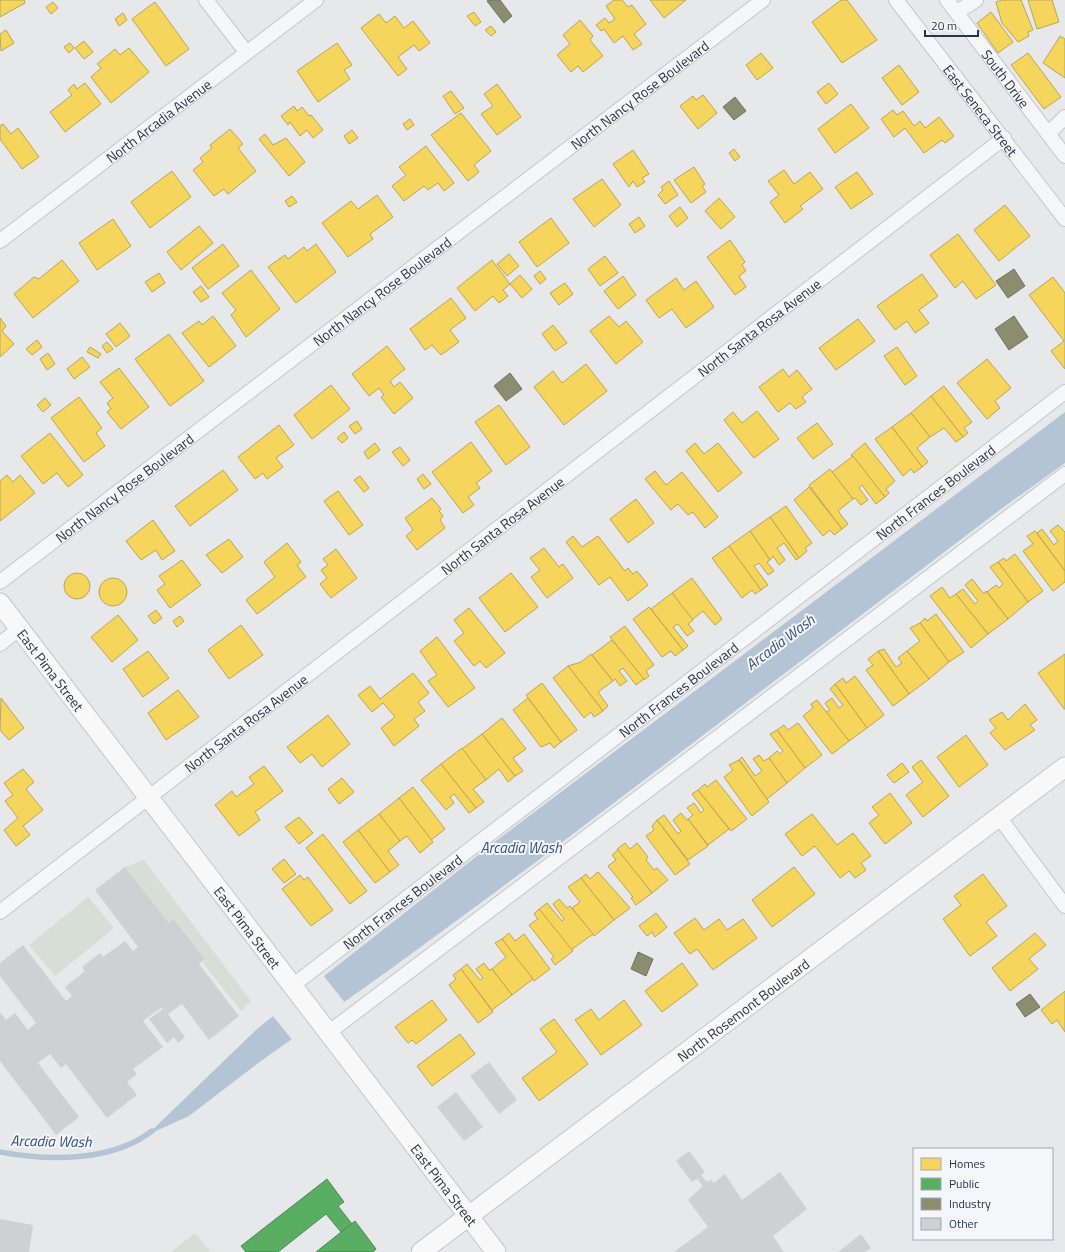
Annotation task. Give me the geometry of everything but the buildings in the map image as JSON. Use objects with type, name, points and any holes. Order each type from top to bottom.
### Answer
[{"type":"street","points":[[206,0],[246,52]]},
{"type":"street","name":"North Arcadia Avenue","points":[[0,241],[316,0]]},
{"type":"street","name":"North Nancy Rose Boulevard","points":[[0,582],[763,0]]},
{"type":"street","name":"East Seneca Street","points":[[896,0],[1065,219]]},
{"type":"street","name":"South Drive","points":[[947,0],[1065,156]]},
{"type":"street","points":[[957,12],[976,0]]},
{"type":"street","points":[[1048,134],[1065,117]]},
{"type":"street","name":"North Santa Rosa Avenue","points":[[0,912],[1004,138]]},
{"type":"street","name":"North Frances Boulevard","points":[[296,991],[1065,392]]},
{"type":"street","points":[[327,1031],[1065,474]]},
{"type":"street","name":"East Pima Street","points":[[0,603],[496,1252]]},
{"type":"street","points":[[0,644],[20,628]]},
{"type":"street","name":"North Rosemont Boulevard","points":[[421,1252],[1065,767]]},
{"type":"street","points":[[999,817],[1065,906]]},
{"type":"shaded area","points":[[144,860],[251,1001],[241,1011],[203,963],[205,959],[175,919],[169,923],[125,867]]},
{"type":"shaded area","points":[[88,897],[114,928],[55,976],[29,945]]},
{"type":"shaded area","points":[[195,1233],[211,1252],[172,1251]]},
{"type":"water","name":"Arcadia Wash","points":[[1065,412],[1065,463],[1001,509],[536,862],[392,968],[261,1061],[189,1116],[147,1135],[258,1028],[496,841]]},
{"type":"pier","points":[[323,975],[346,1004],[293,1041],[272,1015]]},
{"type":"waterway","name":"Arcadia Wash","points":[[0,1152],[38,1157],[99,1154],[118,1149],[136,1141],[152,1131]]}]
